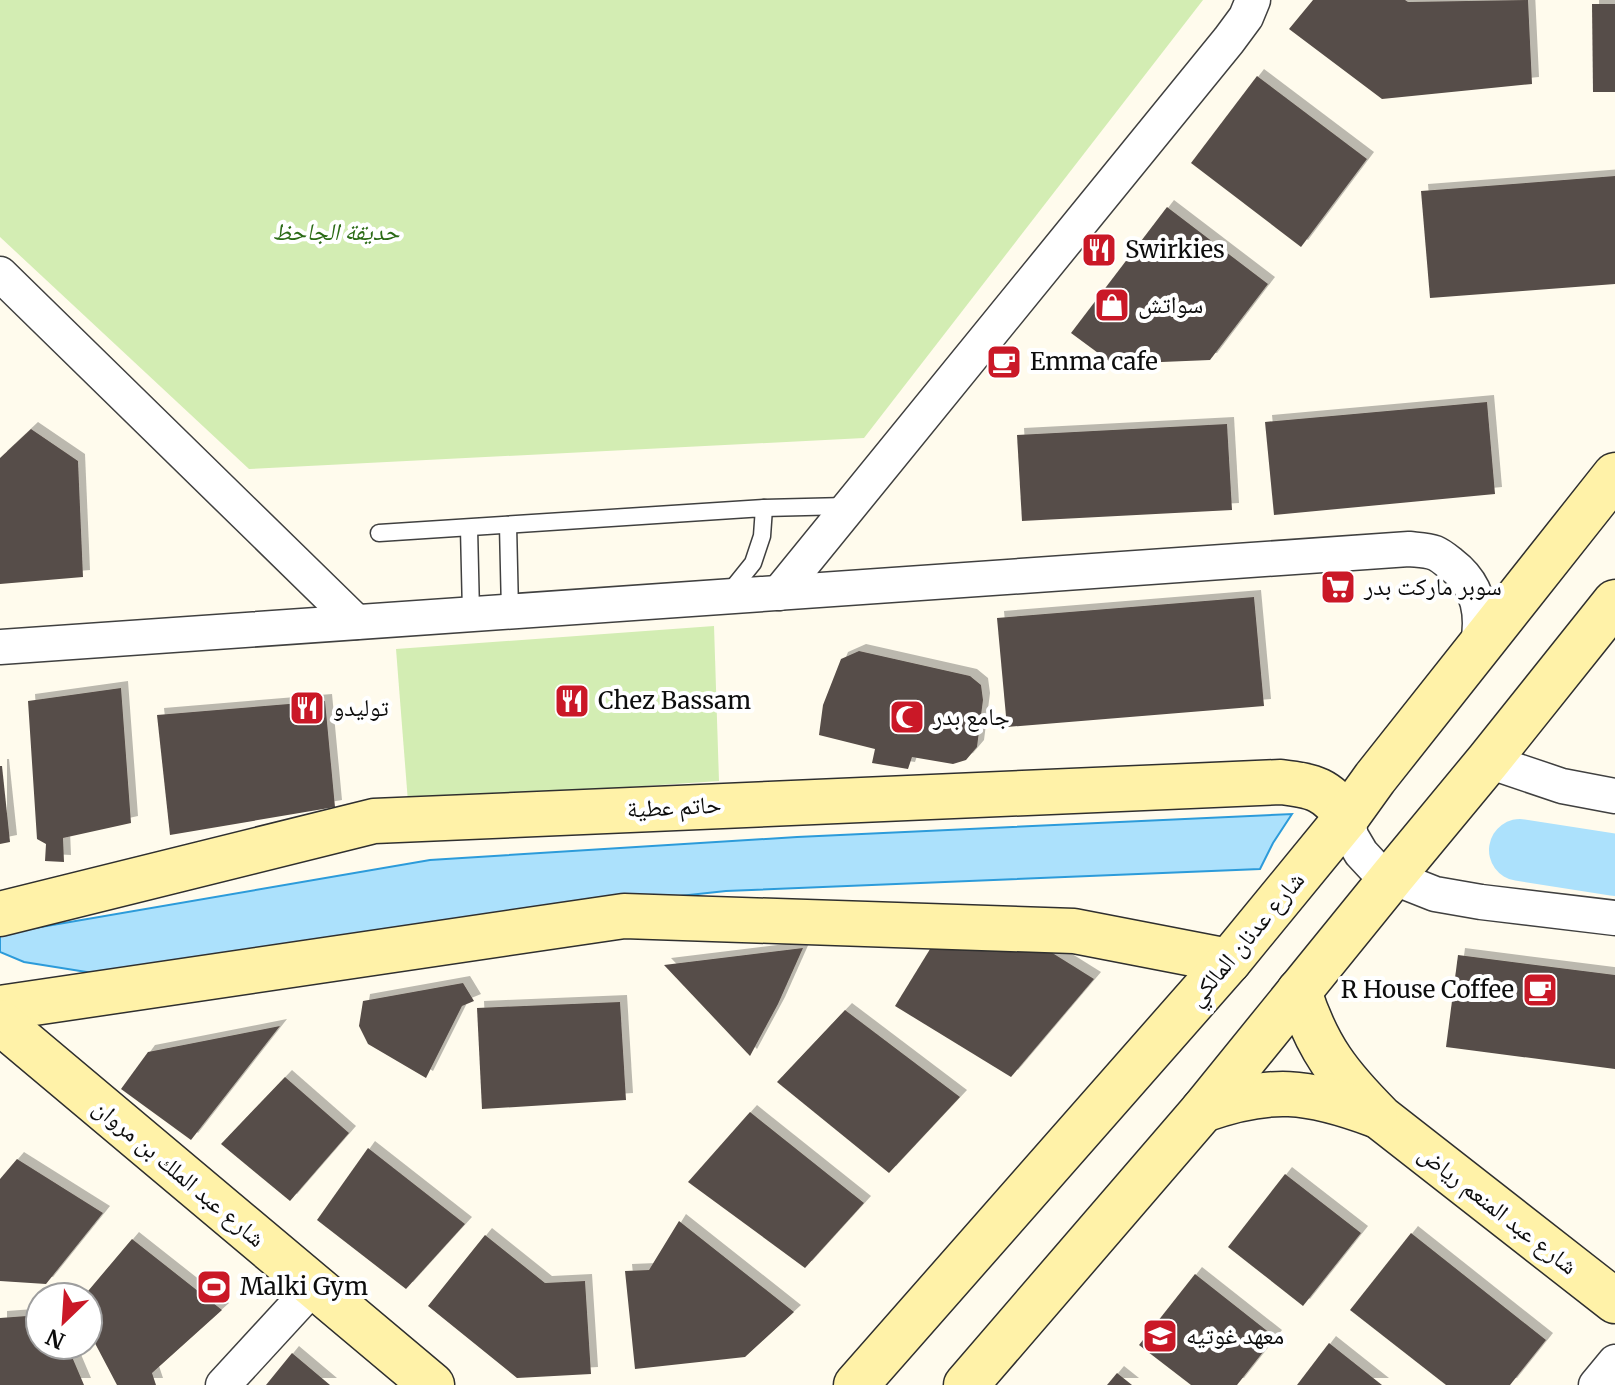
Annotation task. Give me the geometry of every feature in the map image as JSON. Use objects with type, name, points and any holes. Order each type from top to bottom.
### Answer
[{"type":"street","points":[[779,593],[1229,40],[1246,17],[1253,0]]},
{"type":"street","points":[[0,274],[356,622]]},
{"type":"street","name":"شارع عدنان المالكي","points":[[856,1385],[1229,961],[1347,817],[1615,475]]},
{"type":"street","points":[[0,647],[1409,549],[1437,553],[1460,570],[1480,607],[1481,629],[1477,650]]},
{"type":"street","points":[[966,1385],[1203,1110],[1615,602]]},
{"type":"street","points":[[1488,761],[1562,786],[1615,796]]},
{"type":"street","name":"حاتم عطية","points":[[0,914],[374,821],[1281,782],[1320,790],[1336,801],[1347,817]]},
{"type":"street","points":[[1347,817],[1351,836],[1374,867],[1435,894],[1615,918]]},
{"type":"street","points":[[0,1008],[624,916],[1074,931],[1229,961]]},
{"type":"street","name":"شارع عبد المنعم رياض","points":[[1299,991],[1318,1042],[1332,1065],[1381,1118],[1615,1301]]},
{"type":"street","name":"شارع عبد الملك بن مروان","points":[[0,1022],[432,1385]]},
{"type":"street","name":"شارع عبد المنعم رياض","points":[[1203,1110],[1257,1095],[1285,1093],[1340,1102],[1381,1118]]},
{"type":"street","points":[[223,1385],[314,1286]]},
{"type":"street","points":[[1596,1385],[1615,1362]]},
{"type":"lane","points":[[379,533],[764,508],[850,506]]},
{"type":"lane","points":[[728,595],[753,563],[762,536],[764,508]]},
{"type":"lane","points":[[508,525],[510,611]]},
{"type":"lane","points":[[469,528],[471,613]]},
{"type":"green space","name":"حديقة الجاحظ","points":[[0,0],[1203,0],[864,438],[249,469],[0,237]]},
{"type":"green space","points":[[714,626],[719,781],[408,802],[396,649]]},
{"type":"water","points":[[1292,814],[1260,869],[726,891],[437,922],[124,978],[24,962],[0,952],[0,934],[430,860],[797,837]]},
{"type":"building","points":[[1313,0],[1528,0],[1532,84],[1382,99],[1289,29]]},
{"type":"building","points":[[1592,4],[1615,4],[1615,92],[1593,92]]},
{"type":"building","points":[[1257,76],[1367,159],[1301,247],[1191,163]]},
{"type":"building","points":[[1615,176],[1615,284],[1430,298],[1421,191]]},
{"type":"building","points":[[1167,207],[1268,284],[1210,360],[1113,364],[1071,333]]},
{"type":"building","points":[[1487,402],[1495,494],[1274,515],[1265,422]]},
{"type":"building","points":[[1227,424],[1232,510],[1022,521],[1017,435]]},
{"type":"building","points":[[31,429],[78,461],[83,577],[0,584],[0,458]]},
{"type":"building","points":[[1254,597],[1264,706],[1007,727],[997,618]]},
{"type":"building","points":[[859,651],[970,676],[981,685],[983,700],[977,747],[966,760],[953,764],[912,757],[908,769],[872,763],[875,749],[819,735],[823,705],[841,659]]},
{"type":"building","points":[[121,688],[131,823],[63,838],[64,862],[45,861],[46,844],[37,839],[28,701]]},
{"type":"building","points":[[325,701],[335,807],[170,835],[157,715]]},
{"type":"building","points":[[0,766],[10,842],[0,844]]},
{"type":"building","points":[[935,941],[1046,949],[1094,979],[1011,1077],[895,1006]]},
{"type":"building","points":[[803,948],[750,1056],[664,965]]},
{"type":"building","points":[[1458,955],[1615,975],[1615,1069],[1446,1047]]},
{"type":"building","points":[[463,983],[474,1001],[462,1006],[426,1078],[368,1044],[359,1026],[363,1001]]},
{"type":"building","points":[[620,1002],[626,1100],[482,1109],[477,1008]]},
{"type":"building","points":[[845,1010],[960,1097],[889,1173],[777,1082]]},
{"type":"building","points":[[280,1026],[191,1140],[121,1089],[148,1052]]},
{"type":"building","points":[[285,1077],[349,1133],[290,1201],[221,1144]]},
{"type":"building","points":[[750,1112],[864,1203],[805,1268],[688,1182]]},
{"type":"building","points":[[368,1148],[465,1224],[406,1289],[317,1220]]},
{"type":"building","points":[[17,1159],[103,1213],[48,1281],[0,1281],[0,1179]]},
{"type":"building","points":[[1285,1174],[1361,1233],[1303,1306],[1228,1247]]},
{"type":"building","points":[[679,1221],[794,1312],[745,1357],[635,1369],[625,1271],[649,1270]]},
{"type":"building","points":[[1411,1233],[1546,1340],[1510,1385],[1446,1385],[1350,1310]]},
{"type":"building","points":[[485,1235],[545,1283],[585,1281],[591,1374],[517,1378],[428,1306]]},
{"type":"building","points":[[132,1239],[222,1310],[152,1373],[156,1385],[117,1385],[104,1360],[104,1281],[97,1281]]},
{"type":"building","points":[[1195,1274],[1275,1337],[1237,1385],[1191,1385],[1139,1345]]},
{"type":"building","points":[[24,1316],[24,1361],[74,1361],[84,1385],[0,1385],[0,1318]]},
{"type":"building","points":[[1329,1343],[1382,1385],[1297,1385]]},
{"type":"building","points":[[292,1353],[330,1385],[266,1385]]},
{"type":"building","points":[[1117,1373],[1132,1385],[1107,1385]]},
{"type":"waterway","points":[[1520,850],[1615,865]]},
{"type":"place","name":"Swirkies","points":[[1099,250]]},
{"type":"place","name":"سواتش","points":[[1112,305]]},
{"type":"place","name":"Emma cafe","points":[[1004,362]]},
{"type":"place","name":"سوبر ماركت بدر","points":[[1338,587]]},
{"type":"place","name":"Chez Bassam","points":[[572,701]]},
{"type":"place","name":"توليدو","points":[[307,708]]},
{"type":"place","name":"جامع بدر","points":[[907,717]]},
{"type":"place","name":"R House Coffee","points":[[1540,990]]},
{"type":"place","name":"Malki Gym","points":[[214,1287]]},
{"type":"place","name":"معهد غوتيه","points":[[1160,1336]]}]
